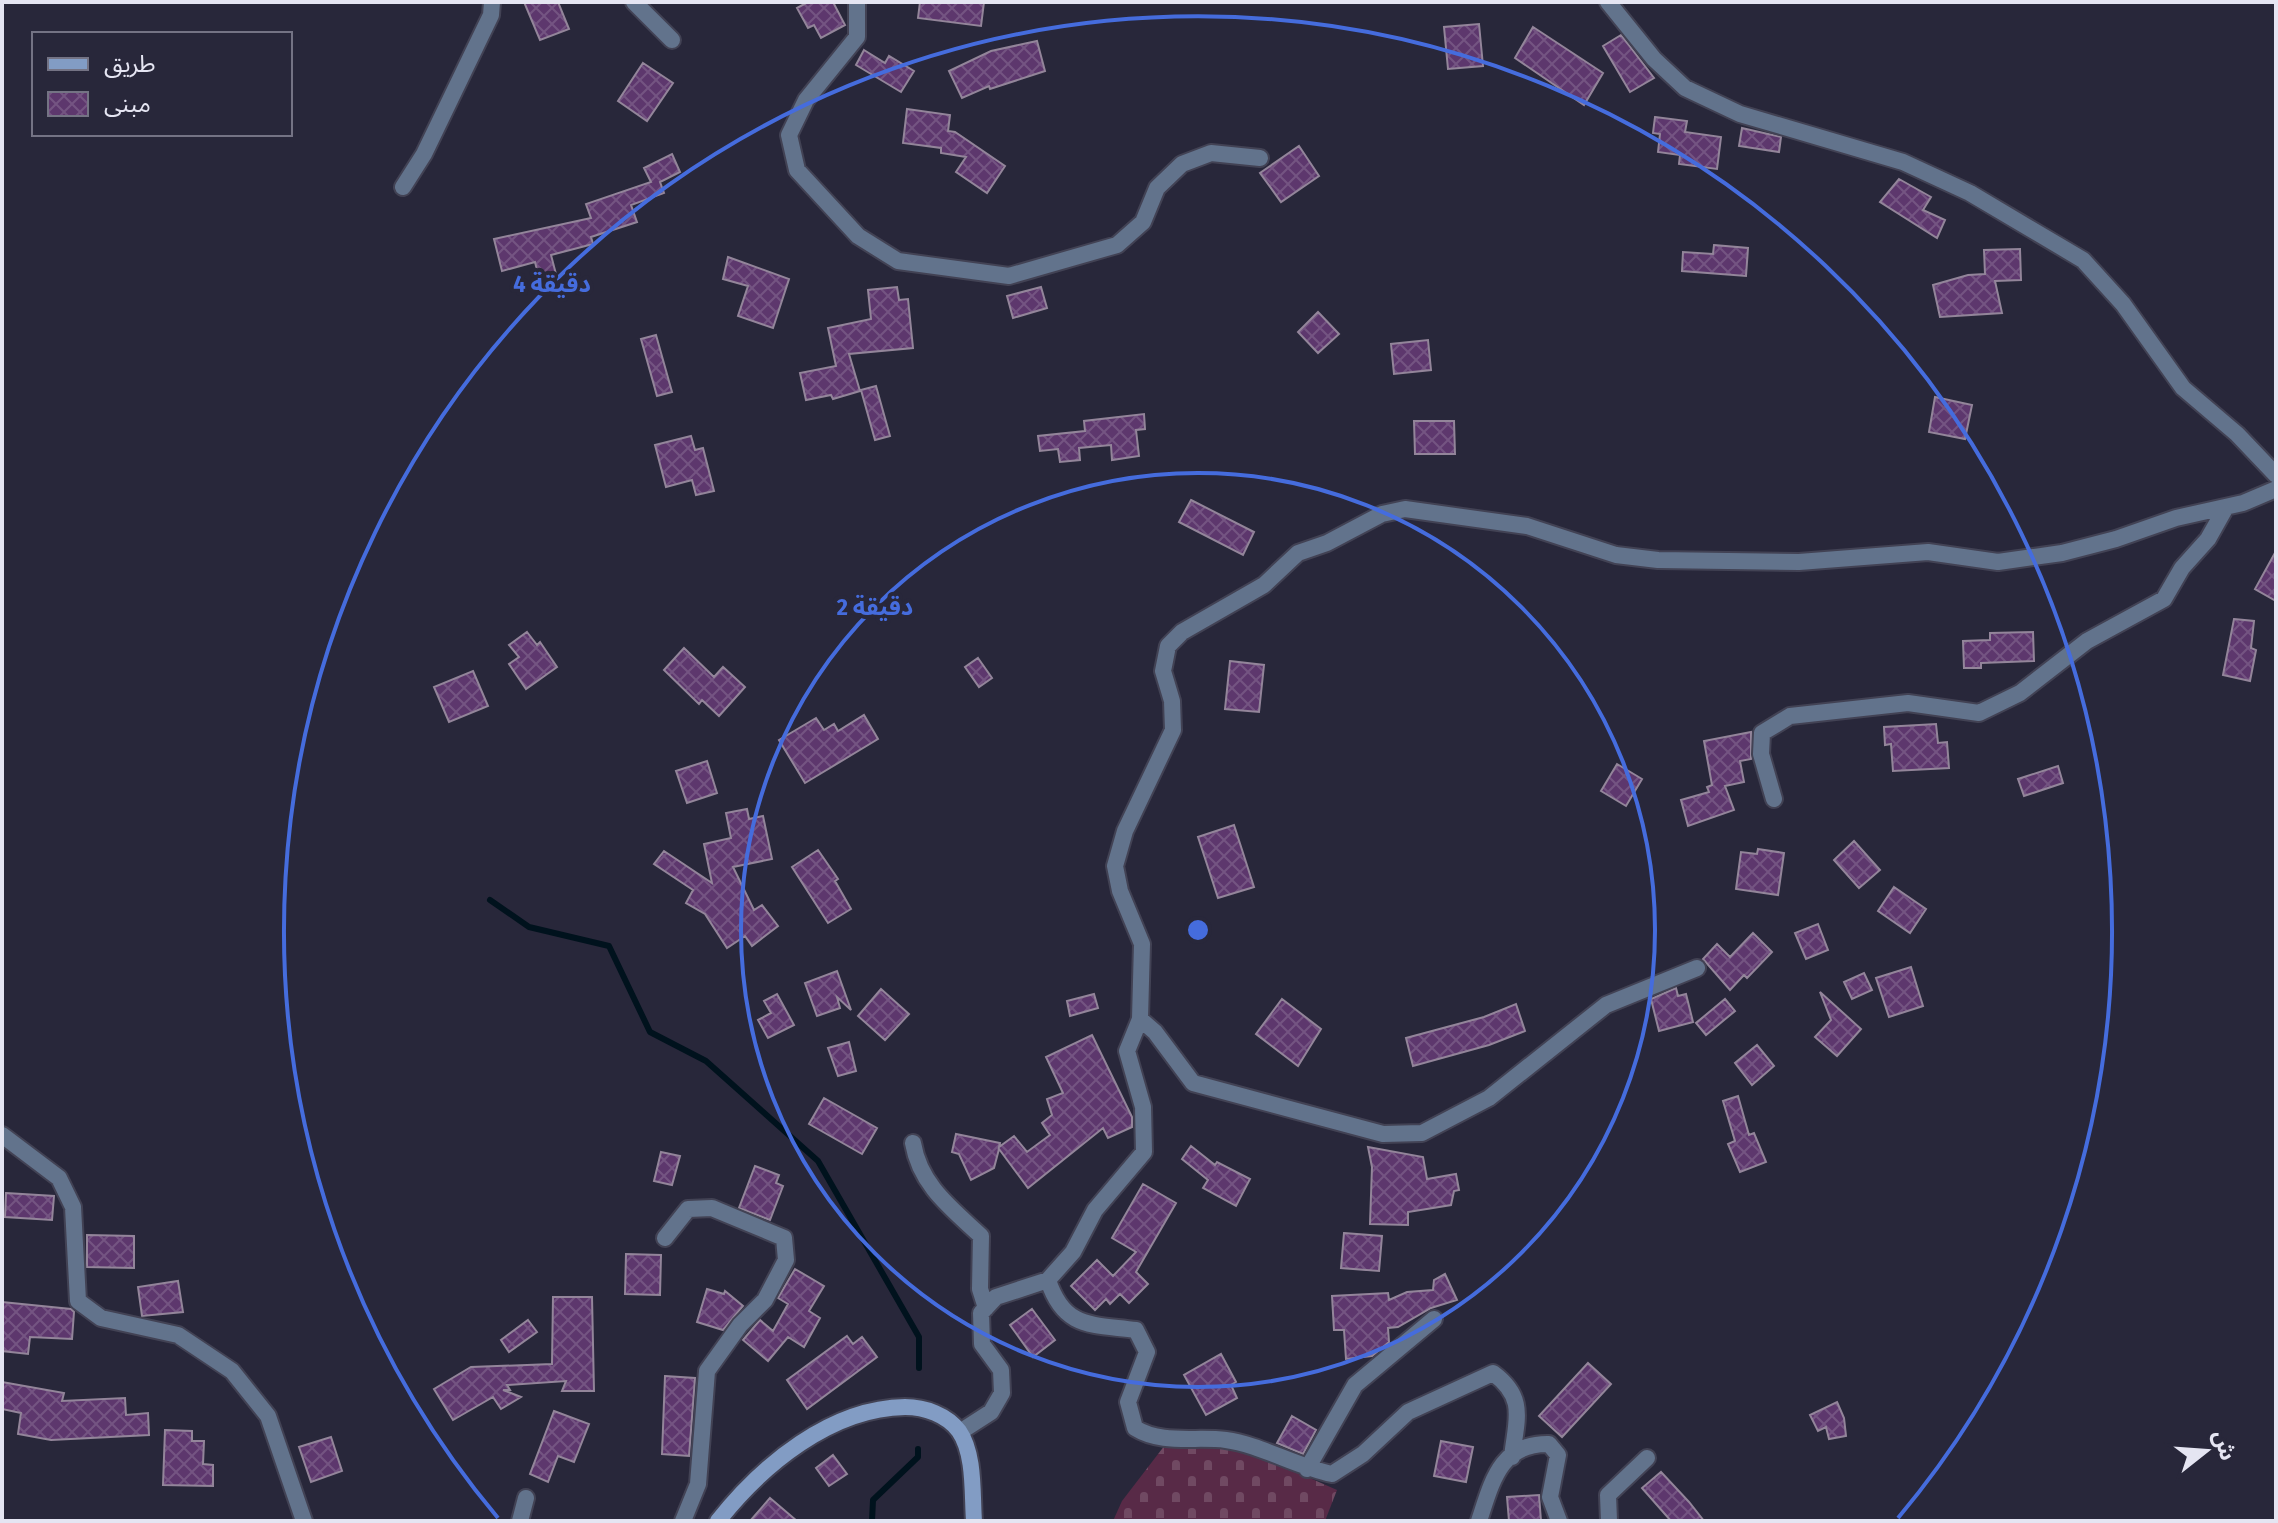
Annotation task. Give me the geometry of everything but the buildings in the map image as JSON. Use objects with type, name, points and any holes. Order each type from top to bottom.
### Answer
[{"type":"main road","points":[[718,1521],[735,1500],[805,1440],[845,1418],[884,1408],[918,1407],[943,1417],[960,1432],[969,1461],[974,1521]]},
{"type":"street","points":[[403,187],[424,154],[491,15],[492,2]]},
{"type":"street","points":[[634,2],[672,40]]},
{"type":"street","points":[[857,2],[857,37],[806,100],[789,135],[797,170],[858,236],[898,261],[1009,276],[1117,245],[1143,222],[1157,188],[1182,164],[1211,153],[1260,158]]},
{"type":"street","points":[[1608,2],[1654,59],[1685,88],[1740,114],[1903,162],[1970,193],[2083,260],[2123,304],[2183,388],[2237,434],[2276,475]]},
{"type":"street","points":[[960,1432],[991,1412],[1002,1393],[1001,1370],[982,1344],[981,1313],[996,1297],[1048,1280],[1073,1252],[1095,1210],[1144,1152],[1143,1107],[1127,1051],[1140,1019],[1142,944],[1120,891],[1115,866],[1125,831],[1173,730],[1172,701],[1163,671],[1168,646],[1182,632],[1264,585],[1298,553],[1327,543],[1382,514],[1405,509],[1527,526],[1616,555],[1658,560],[1799,562],[1928,552],[1998,562],[2062,553],[2116,539],[2276,489]]},
{"type":"street","points":[[1774,799],[1761,754],[1762,733],[1790,716],[1908,703],[1979,713],[2020,693],[2087,641],[2164,599],[2182,568],[2208,539],[2226,507]]},
{"type":"street","points":[[1140,1019],[1155,1032],[1193,1083],[1383,1134],[1422,1133],[1489,1098],[1606,1005],[1697,968]]},
{"type":"street","points":[[2,1135],[59,1178],[73,1207],[78,1301],[101,1318],[178,1335],[232,1371],[268,1416],[304,1521]]},
{"type":"street","points":[[913,1143],[916,1158],[933,1192],[981,1236],[980,1289],[986,1308]]},
{"type":"street","points":[[665,1238],[688,1209],[712,1208],[784,1238],[786,1260],[765,1300],[740,1325],[707,1371],[698,1484],[683,1521]]},
{"type":"street","points":[[1048,1280],[1056,1304],[1078,1323],[1136,1330],[1147,1352],[1128,1402],[1135,1428],[1150,1437],[1229,1440],[1307,1469],[1332,1474],[1363,1454],[1408,1412],[1493,1373],[1510,1385],[1518,1401],[1512,1457]]},
{"type":"street","points":[[1307,1469],[1355,1385],[1434,1319]]},
{"type":"street","points":[[1479,1521],[1496,1469],[1530,1444],[1549,1444],[1558,1455],[1550,1497],[1559,1521]]},
{"type":"street","points":[[1609,1521],[1608,1495],[1647,1458]]},
{"type":"street","points":[[520,1521],[526,1498]]},
{"type":"green space","points":[[1165,1445],[1244,1449],[1337,1490],[1325,1521],[1113,1521],[1122,1501]]},
{"type":"waterway","points":[[490,900],[529,927],[609,946],[650,1032],[706,1061],[818,1161],[919,1337],[919,1368]]},
{"type":"waterway","points":[[872,1521],[873,1500],[918,1457],[918,1449]]}]
